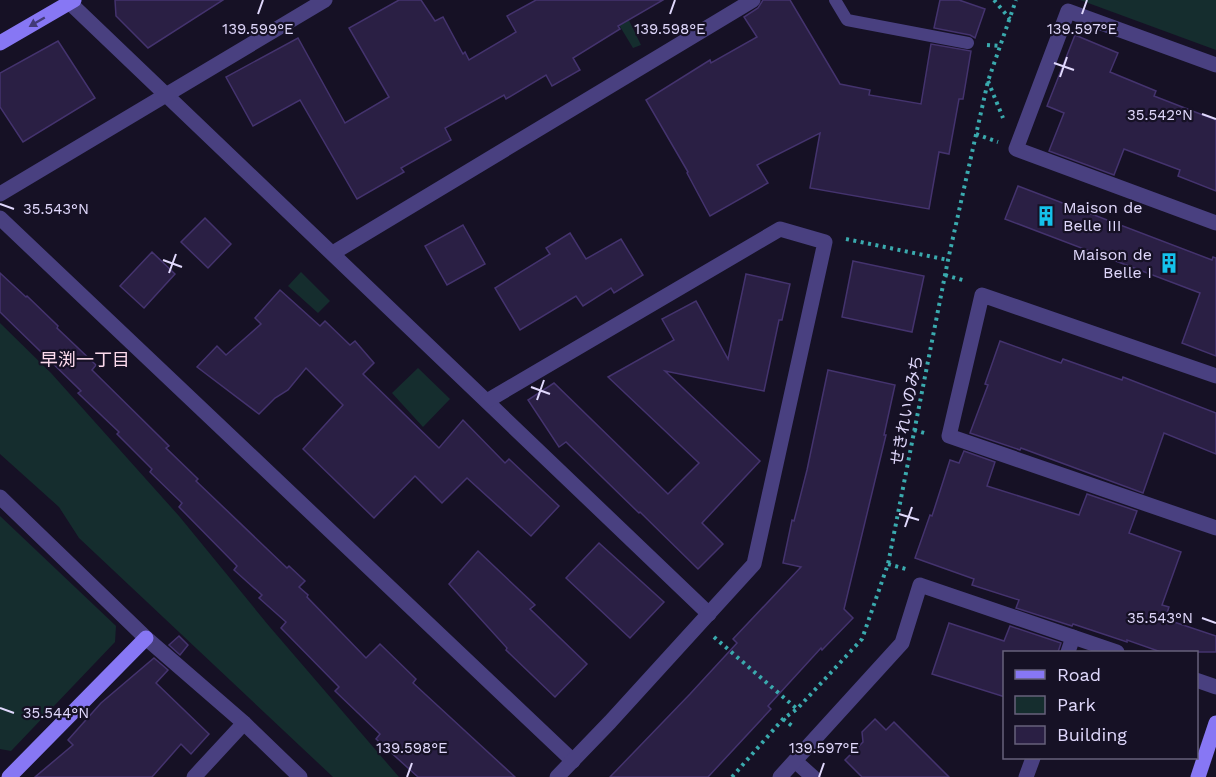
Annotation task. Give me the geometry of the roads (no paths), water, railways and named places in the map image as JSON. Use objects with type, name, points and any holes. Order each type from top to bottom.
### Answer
[{"type":"street","points":[[0,194],[325,0]]},
{"type":"street","points":[[333,253],[753,0]]},
{"type":"street","points":[[0,43],[72,1],[165,95],[487,401],[705,619]]},
{"type":"street","points":[[1216,65],[1068,11],[1016,149],[1216,223]]},
{"type":"street","points":[[0,218],[573,760]]},
{"type":"street","points":[[487,401],[780,229],[825,242],[754,564],[556,777]]},
{"type":"street","points":[[1216,376],[982,295],[949,436],[1216,528]]},
{"type":"street","points":[[0,497],[146,638],[244,723],[300,777]]},
{"type":"street","points":[[780,777],[902,643],[920,585],[1114,651]]},
{"type":"street","points":[[1068,651],[1073,637]]},
{"type":"street","points":[[9,777],[146,638]]},
{"type":"street","points":[[1198,680],[1216,687]]},
{"type":"street","points":[[194,777],[244,723]]},
{"type":"street","points":[[1198,777],[1216,723]]},
{"type":"street","points":[[1026,777],[1033,759]]},
{"type":"street","points":[[795,760],[813,777]]},
{"type":"lane","points":[[834,0],[847,20],[968,44]]},
{"type":"place","name":"Maison de Belle III","points":[[1046,216]]},
{"type":"place","name":"Maison de Belle I","points":[[1169,263]]},
{"type":"district","name":"早渕一丁目","points":[[85,360]]}]
